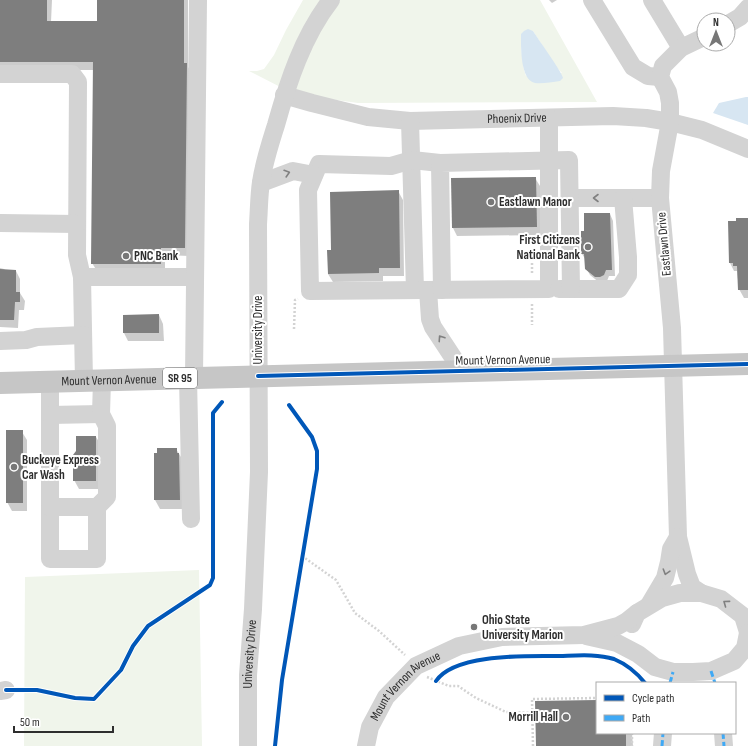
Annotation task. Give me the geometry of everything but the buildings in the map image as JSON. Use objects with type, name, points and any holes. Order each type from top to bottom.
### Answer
[{"type":"main road","name":"Mount Vernon Avenue","points":[[0,383],[748,364]]},
{"type":"street","points":[[192,519],[191,378],[195,277],[198,0]]},
{"type":"street","name":"University Drive","points":[[248,746],[248,675],[253,609],[259,472],[258,224],[261,183],[264,163],[294,66],[312,30],[331,0]]},
{"type":"street","points":[[592,0],[633,67],[648,76],[660,77],[663,66],[681,48],[696,41]]},
{"type":"street","points":[[652,0],[681,48]]},
{"type":"street","points":[[736,19],[748,8]]},
{"type":"street","points":[[0,74],[72,74],[78,82],[77,255],[82,277],[83,335],[101,414],[107,426],[107,496],[97,507],[97,559],[50,559],[50,382]]},
{"type":"street","name":"Eastlawn Drive","points":[[660,77],[668,92],[670,122],[661,171],[660,198],[671,313],[673,366]]},
{"type":"street","name":"Phoenix Drive","points":[[284,95],[368,117],[410,121],[613,116],[646,118],[702,130],[748,149]]},
{"type":"street","points":[[549,118],[549,289]]},
{"type":"street","points":[[410,121],[412,160],[428,290],[430,319],[433,327],[462,371]]},
{"type":"street","points":[[571,289],[569,160],[440,163],[412,160],[391,166],[319,164],[308,190],[310,291],[619,289],[628,275],[623,198]]},
{"type":"street","points":[[428,290],[440,163]]},
{"type":"street","points":[[261,183],[293,171],[314,175]]},
{"type":"street","points":[[570,198],[660,198]]},
{"type":"street","points":[[0,223],[77,224]]},
{"type":"street","points":[[82,277],[195,277]]},
{"type":"street","points":[[0,341],[26,340],[37,337],[83,335]]},
{"type":"street","name":"Mount Vernon Avenue","points":[[673,366],[678,537],[687,574],[692,587],[701,593]]},
{"type":"street","points":[[50,415],[101,414]]},
{"type":"street","points":[[50,507],[97,507]]},
{"type":"street","name":"Mount Vernon Avenue","points":[[638,654],[628,634],[664,578],[671,549],[678,537]]},
{"type":"street","name":"Mount Vernon Avenue","points":[[366,746],[370,727],[386,697],[416,666],[459,646],[502,637],[584,635],[618,626],[662,598],[680,593],[701,593],[721,599],[747,633],[734,661],[713,677],[671,678],[638,654],[617,643],[584,635]]},
{"type":"street","points":[[662,746],[663,734]]},
{"type":"street","points":[[722,734],[724,746]]},
{"type":"path","points":[[294,329],[295,300],[310,291]]},
{"type":"path","points":[[301,564],[303,549]]},
{"type":"path","points":[[302,556],[336,580],[355,613],[379,631],[426,676],[449,686],[458,686],[476,698],[506,712],[532,713]]},
{"type":"path","points":[[436,681],[440,675]]},
{"type":"path","points":[[533,746],[532,699],[596,698]]},
{"type":"path","points":[[632,734],[632,746]]},
{"type":"shaded area","points":[[303,0],[540,0],[597,102],[358,103],[294,94],[249,71],[264,69],[274,55]],"holes":[[[533,31],[557,68],[562,73],[526,76],[521,48]]]},
{"type":"shaded area","points":[[528,29],[533,31],[559,69],[563,78],[560,81],[535,83],[530,81],[526,76],[522,62],[521,34]]},
{"type":"shaded area","points":[[748,97],[748,125],[713,113],[719,103]]},
{"type":"shaded area","points":[[199,570],[202,746],[24,746],[25,577]]},
{"type":"marked path","points":[[711,671],[715,682]]},
{"type":"marked path","points":[[670,682],[673,672]]},
{"type":"marked path","points":[[662,746],[663,734]]},
{"type":"marked path","points":[[723,734],[724,746]]},
{"type":"cycle path","points":[[258,376],[748,364]]},
{"type":"cycle path","points":[[6,690],[37,690],[75,698],[94,699],[121,670],[133,646],[148,626],[210,585],[213,578],[213,413],[222,402]]},
{"type":"cycle path","points":[[275,746],[282,680],[317,469],[317,451],[312,437],[289,405]]},
{"type":"cycle path","points":[[436,681],[445,672],[458,666],[473,661],[490,658],[584,655],[607,657],[623,663],[644,682]]},
{"type":"place","name":"Eastlawn Manor","points":[[491,202]]},
{"type":"place","name":"First Citizens National Bank","points":[[588,247]]},
{"type":"place","name":"PNC Bank","points":[[126,256]]},
{"type":"place","name":"Buckeye Express Car Wash","points":[[14,467]]},
{"type":"place","name":"Ohio State University Marion","points":[[474,627]]},
{"type":"place","name":"Morrill Hall","points":[[566,717]]}]
